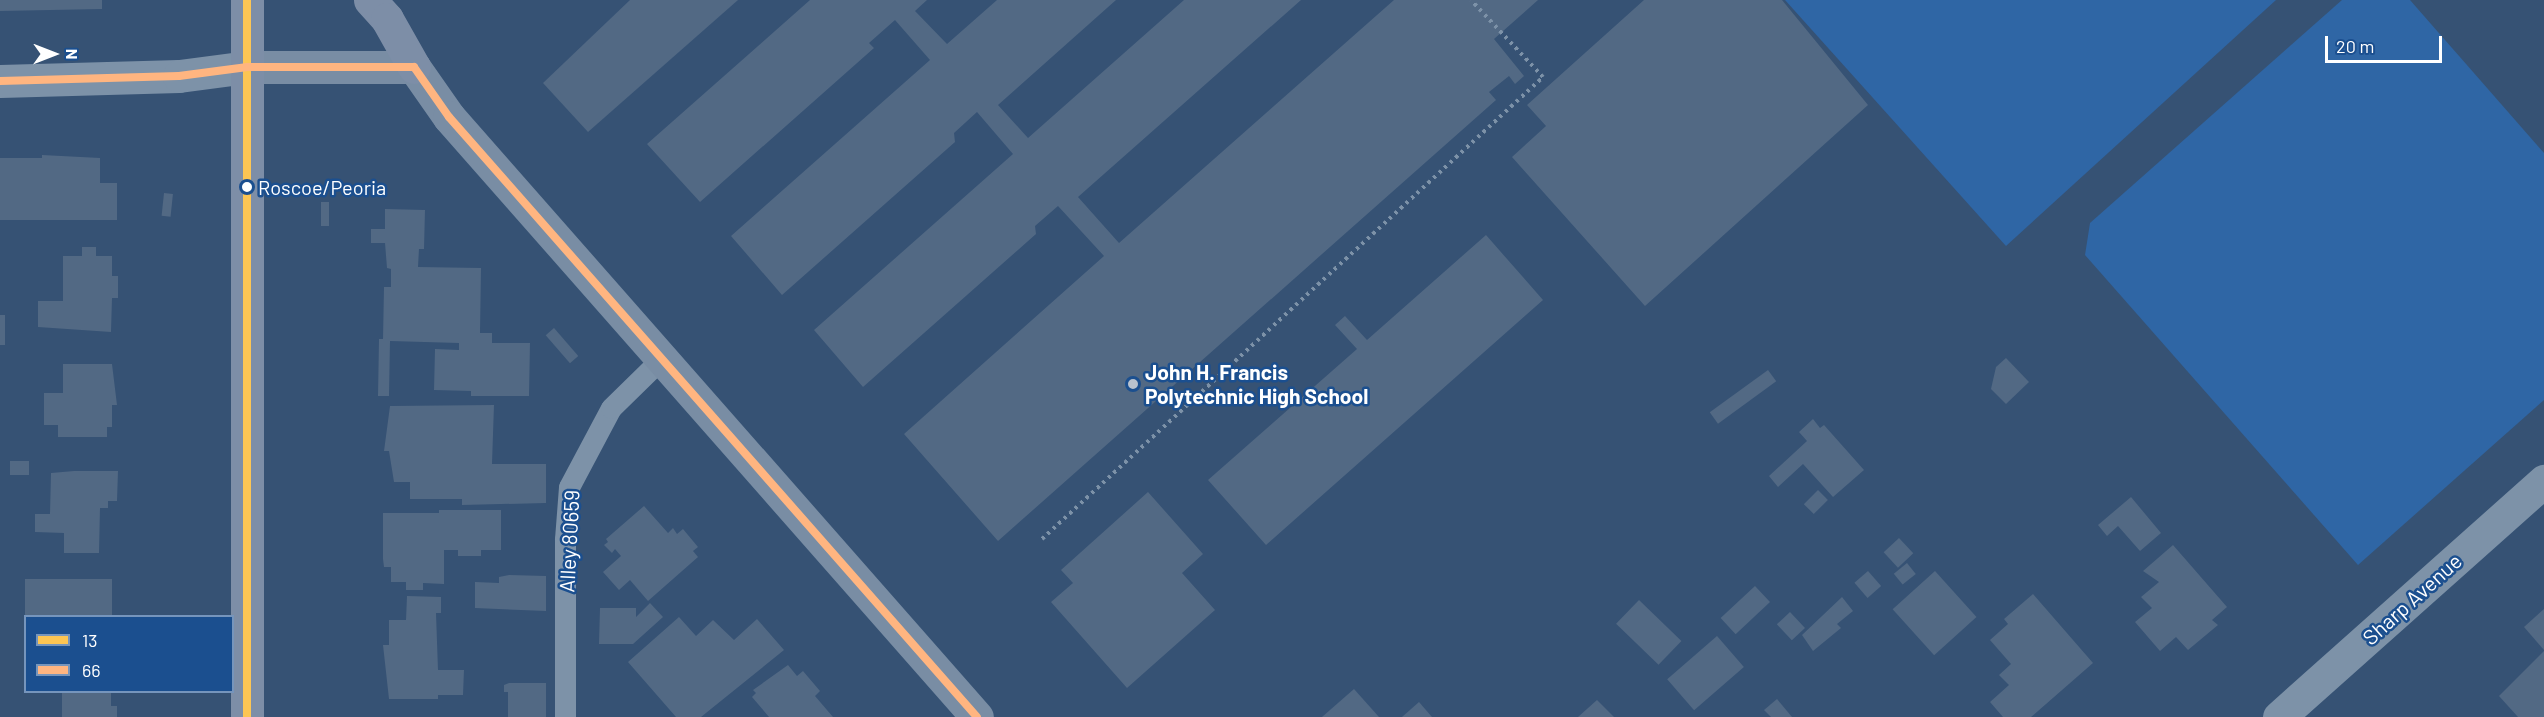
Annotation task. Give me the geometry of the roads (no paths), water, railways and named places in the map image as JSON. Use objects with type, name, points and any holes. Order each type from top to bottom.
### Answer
[{"type":"main road","points":[[247,0],[248,717]]},
{"type":"main road","points":[[370,0],[387,19],[414,67]]},
{"type":"street","points":[[0,81],[179,75],[247,67],[414,67],[449,117],[660,360],[977,717]]},
{"type":"street","name":"Sharp Avenue","points":[[2279,717],[2544,481]]},
{"type":"lane","name":"Alley 80659","points":[[565,717],[565,539],[569,487],[611,408],[660,360]]},
{"type":"place","name":"Roscoe/Peoria","points":[[247,187]]},
{"type":"place","name":"John H. Francis Polytechnic High School","points":[[1133,384]]}]
